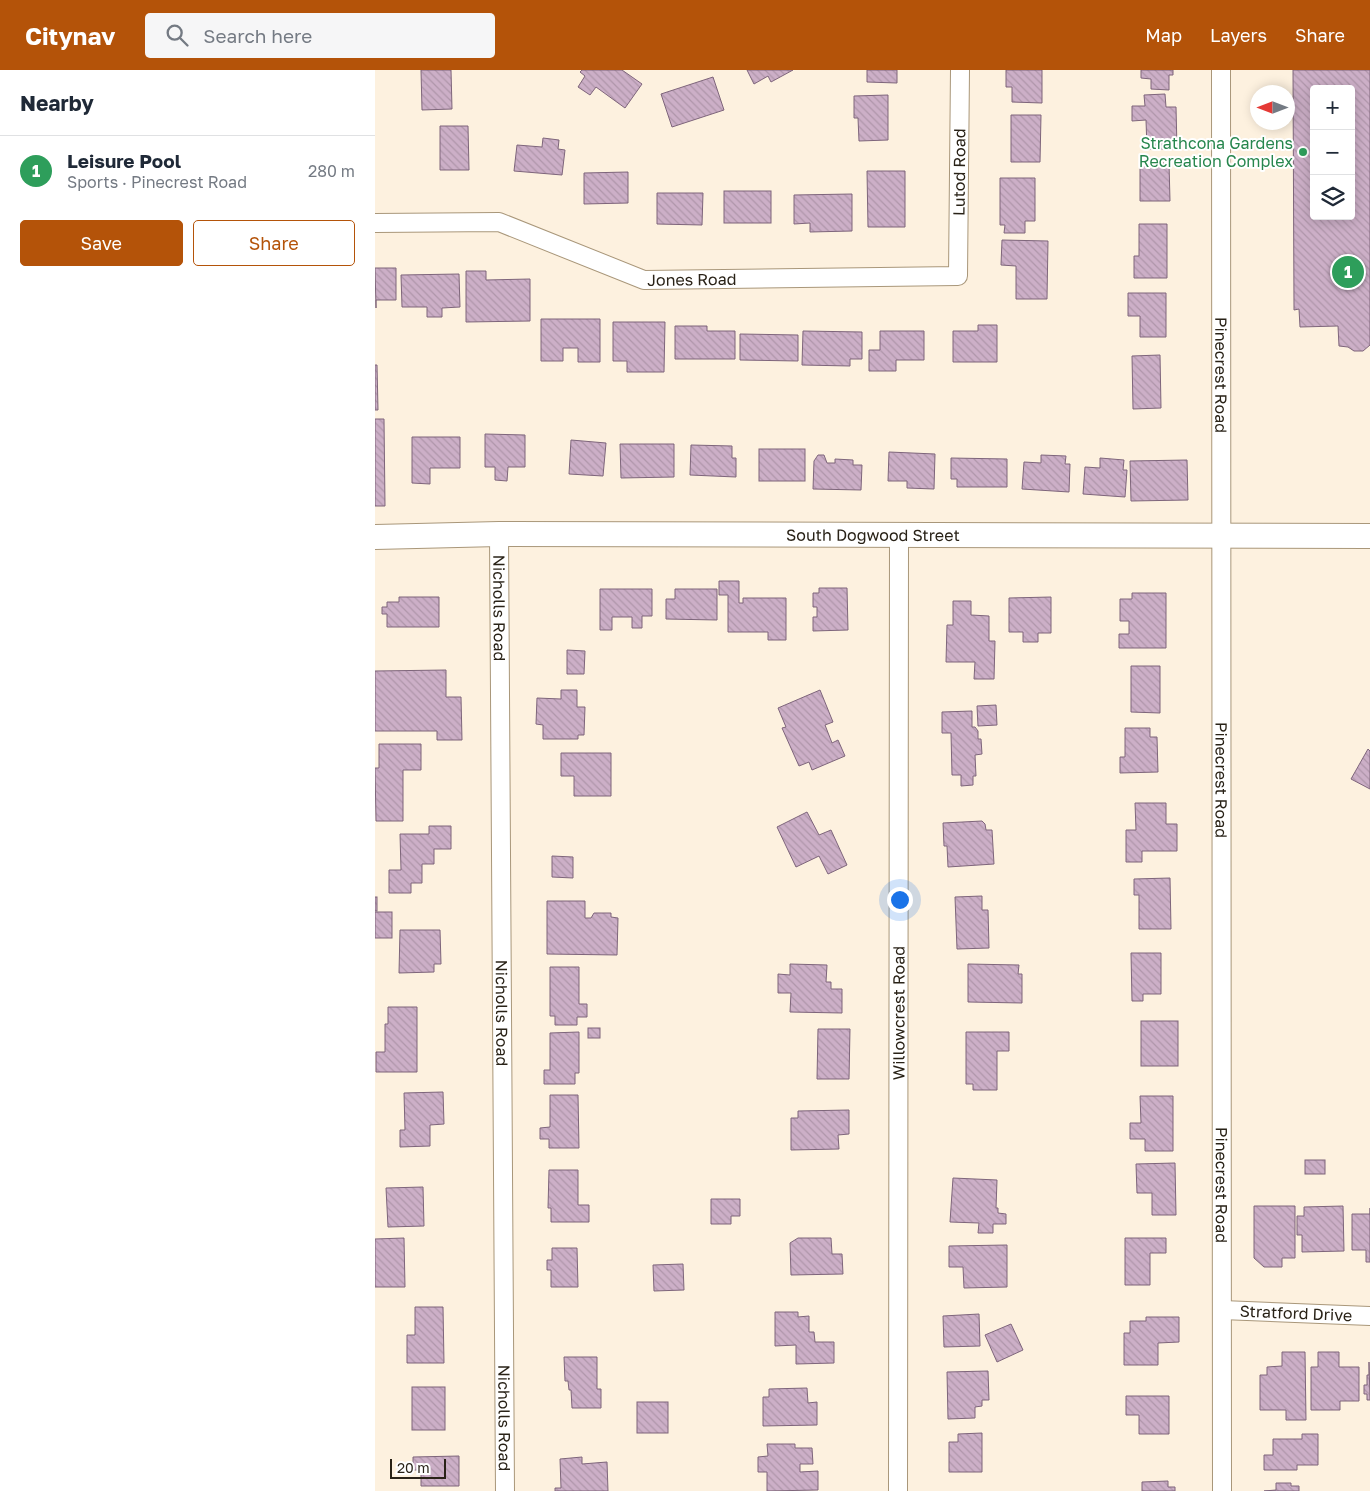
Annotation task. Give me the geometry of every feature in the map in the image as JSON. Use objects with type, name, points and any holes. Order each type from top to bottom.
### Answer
[{"type":"main road","name":"South Dogwood Street","points":[[375,537],[499,534],[1370,536]]},
{"type":"street","name":"Lutod Road","points":[[957,276],[960,70]]},
{"type":"street","name":"Pinecrest Road","points":[[1221,70],[1222,1491]]},
{"type":"street","name":"Jones Road","points":[[375,223],[499,222],[644,280],[957,276]]},
{"type":"street","name":"Nicholls Road","points":[[499,534],[505,1491]]},
{"type":"street","name":"Willowcrest Road","points":[[898,1491],[899,535]]},
{"type":"street","name":"Stratford Drive","points":[[1222,1310],[1370,1316]]},
{"type":"building","points":[[421,70],[451,70],[452,109],[422,110]]},
{"type":"building","points":[[582,70],[622,70],[642,84],[625,108],[596,87],[590,95],[578,87],[585,76],[580,72]]},
{"type":"building","points":[[747,70],[793,70],[771,82],[768,76],[754,84]]},
{"type":"building","points":[[867,70],[897,70],[897,83],[867,82]]},
{"type":"building","points":[[1006,70],[1042,70],[1042,103],[1012,102],[1012,87],[1006,87]]},
{"type":"building","points":[[1141,70],[1173,70],[1173,75],[1169,75],[1169,90],[1151,89],[1151,79],[1141,78]]},
{"type":"building","name":"Strathcona Gardens Recreation Complex","points":[[1293,70],[1370,70],[1370,345],[1363,351],[1354,351],[1348,347],[1339,346],[1338,326],[1300,327],[1299,309],[1294,310],[1293,130],[1295,130],[1295,85],[1293,85]]},
{"type":"building","points":[[713,77],[724,110],[672,127],[661,94]]},
{"type":"building","points":[[1165,94],[1166,107],[1176,107],[1177,149],[1147,149],[1146,120],[1132,121],[1132,106],[1145,106],[1144,95]]},
{"type":"building","points":[[888,95],[888,140],[859,141],[858,118],[854,118],[854,96]]},
{"type":"building","points":[[1011,115],[1041,115],[1040,162],[1011,162]]},
{"type":"building","points":[[440,126],[468,126],[469,170],[440,170]]},
{"type":"building","points":[[543,138],[559,140],[558,149],[565,150],[562,175],[514,171],[517,145],[542,147]]},
{"type":"building","points":[[1140,163],[1169,163],[1170,201],[1140,201]]},
{"type":"building","points":[[867,171],[905,171],[905,227],[868,227]]},
{"type":"building","points":[[628,172],[628,203],[584,204],[584,173]]},
{"type":"building","points":[[1000,178],[1035,178],[1035,221],[1025,221],[1025,233],[1004,233],[1005,225],[1000,225]]},
{"type":"building","points":[[724,191],[771,191],[771,223],[724,223]]},
{"type":"building","points":[[657,193],[703,193],[702,225],[657,224]]},
{"type":"building","points":[[852,194],[852,231],[810,232],[810,223],[794,224],[794,195]]},
{"type":"building","points":[[1139,224],[1167,224],[1167,278],[1134,278],[1134,256],[1139,256]]},
{"type":"building","points":[[1002,240],[1048,241],[1047,299],[1016,299],[1016,266],[1001,265]]},
{"type":"building","points":[[375,268],[396,268],[396,300],[376,300],[376,308]]},
{"type":"building","points":[[466,271],[486,271],[486,280],[530,279],[530,321],[466,322]]},
{"type":"building","points":[[459,274],[460,307],[442,308],[442,317],[427,317],[427,307],[402,307],[401,275]]},
{"type":"building","points":[[1128,293],[1166,293],[1166,337],[1140,337],[1140,316],[1128,316]]},
{"type":"building","points":[[541,319],[600,319],[600,362],[578,362],[578,348],[563,348],[563,361],[541,361]]},
{"type":"building","points":[[613,322],[665,322],[664,372],[627,372],[627,361],[613,361]]},
{"type":"building","points":[[978,325],[997,325],[997,362],[953,362],[953,331],[978,331]]},
{"type":"building","points":[[675,326],[707,326],[707,331],[735,331],[735,359],[675,359]]},
{"type":"building","points":[[803,331],[862,332],[862,359],[850,359],[850,366],[802,365]]},
{"type":"building","points":[[880,331],[924,331],[924,360],[896,360],[896,371],[869,371],[869,350],[880,350]]},
{"type":"building","points":[[740,334],[798,335],[798,361],[740,360]]},
{"type":"building","points":[[1160,355],[1161,408],[1133,409],[1132,356]]},
{"type":"building","points":[[375,365],[377,365],[378,410],[375,410]]},
{"type":"building","points":[[375,419],[384,419],[385,506],[375,506]]},
{"type":"building","points":[[485,434],[525,435],[525,467],[508,467],[507,481],[495,480],[495,467],[485,467]]},
{"type":"building","points":[[412,437],[460,437],[460,468],[430,468],[430,484],[412,483]]},
{"type":"building","points":[[571,440],[606,443],[603,476],[569,474]]},
{"type":"building","points":[[620,444],[674,444],[674,477],[621,478]]},
{"type":"building","points":[[691,445],[732,446],[732,458],[736,458],[736,477],[690,475]]},
{"type":"building","points":[[759,449],[805,449],[805,481],[759,481]]},
{"type":"building","points":[[889,452],[935,454],[934,489],[907,488],[907,481],[888,481]]},
{"type":"building","points":[[818,455],[824,455],[827,463],[835,463],[835,459],[853,460],[853,465],[862,465],[861,490],[813,489],[814,461]]},
{"type":"building","points":[[1041,455],[1066,456],[1065,464],[1070,464],[1069,492],[1022,489],[1024,462],[1041,463]]},
{"type":"building","points":[[951,458],[1007,459],[1007,487],[957,487],[957,479],[951,479]]},
{"type":"building","points":[[1100,458],[1124,460],[1123,470],[1127,470],[1125,497],[1083,494],[1085,467],[1100,468]]},
{"type":"building","points":[[1187,460],[1188,500],[1131,501],[1130,461]]},
{"type":"building","points":[[719,581],[739,581],[739,603],[743,603],[743,598],[786,598],[786,640],[768,640],[768,632],[728,632],[728,595],[719,595]]},
{"type":"building","points":[[819,588],[847,588],[848,630],[813,631],[813,617],[817,617],[817,607],[813,607],[813,593],[819,593]]},
{"type":"building","points":[[600,589],[652,589],[652,616],[642,616],[642,628],[632,628],[632,617],[612,617],[612,630],[600,630]]},
{"type":"building","points":[[675,589],[717,589],[717,620],[666,619],[666,599],[675,599]]},
{"type":"building","points":[[1132,593],[1166,593],[1166,648],[1119,648],[1119,634],[1129,634],[1129,621],[1120,621],[1120,599],[1132,599]]},
{"type":"building","points":[[399,597],[439,597],[439,627],[387,627],[387,614],[382,614],[382,607],[387,607],[387,602],[399,602]]},
{"type":"building","points":[[1051,597],[1051,633],[1038,633],[1038,642],[1023,642],[1023,632],[1009,632],[1009,598]]},
{"type":"building","points":[[953,601],[971,601],[971,615],[989,616],[989,641],[995,641],[994,679],[974,679],[975,662],[946,662],[947,625],[953,625]]},
{"type":"building","points":[[567,650],[585,651],[584,674],[567,674]]},
{"type":"building","points":[[1131,666],[1160,666],[1160,713],[1131,712]]},
{"type":"building","points":[[446,670],[446,697],[461,697],[462,740],[437,740],[437,731],[375,731],[375,671]]},
{"type":"building","points":[[561,690],[577,690],[577,707],[585,707],[584,735],[578,735],[578,739],[543,739],[543,725],[536,724],[537,698],[561,699]]},
{"type":"building","points":[[820,690],[833,722],[825,725],[832,743],[838,740],[845,756],[812,770],[809,762],[799,766],[782,728],[786,727],[778,708]]},
{"type":"building","points":[[996,705],[997,725],[978,726],[977,706]]},
{"type":"building","points":[[972,711],[972,727],[975,727],[978,731],[978,739],[981,739],[982,754],[975,755],[976,776],[973,776],[973,785],[961,786],[961,775],[952,775],[951,733],[942,733],[942,712]]},
{"type":"building","points":[[1125,728],[1150,728],[1150,737],[1157,737],[1158,772],[1120,773],[1120,757],[1125,757]]},
{"type":"building","points":[[379,744],[421,744],[421,770],[403,770],[403,821],[376,821],[375,768],[379,768]]},
{"type":"building","points":[[1368,749],[1370,751],[1370,789],[1351,779]]},
{"type":"building","points":[[561,753],[611,753],[611,796],[574,796],[574,776],[561,776]]},
{"type":"building","points":[[1135,803],[1166,803],[1166,824],[1177,824],[1177,851],[1142,851],[1142,862],[1126,862],[1126,830],[1136,830]]},
{"type":"building","points":[[807,812],[819,835],[831,830],[847,865],[828,874],[819,856],[796,867],[777,827]]},
{"type":"building","points":[[982,821],[985,824],[986,830],[992,830],[994,864],[948,867],[947,846],[944,846],[943,823]]},
{"type":"building","points":[[429,826],[451,826],[451,849],[434,849],[434,864],[422,864],[422,883],[411,883],[411,893],[389,893],[389,870],[401,870],[400,834],[429,834]]},
{"type":"building","points":[[552,856],[573,857],[573,878],[552,877]]},
{"type":"building","points":[[1170,878],[1171,929],[1139,929],[1139,895],[1134,895],[1134,879]]},
{"type":"building","points":[[982,896],[982,910],[988,910],[989,948],[957,949],[955,897]]},
{"type":"building","points":[[375,897],[377,897],[377,911],[375,911]]},
{"type":"building","points":[[547,901],[585,901],[585,918],[591,918],[594,913],[611,913],[611,917],[618,918],[617,955],[547,954]]},
{"type":"building","points":[[375,912],[392,912],[392,938],[375,938]]},
{"type":"building","points":[[400,930],[440,930],[441,964],[434,964],[434,972],[399,973]]},
{"type":"building","points":[[1131,953],[1161,953],[1161,994],[1143,994],[1143,1001],[1132,1001]]},
{"type":"building","points":[[790,964],[827,965],[826,982],[831,982],[831,989],[842,989],[842,1013],[790,1012],[791,993],[778,993],[778,974],[790,975]]},
{"type":"building","points":[[968,964],[1019,965],[1018,974],[1022,974],[1022,1003],[968,1002]]},
{"type":"building","points":[[550,967],[579,967],[579,1004],[587,1004],[587,1017],[577,1017],[577,1025],[555,1025],[555,1016],[550,1016]]},
{"type":"building","points":[[388,1007],[417,1007],[417,1072],[376,1072],[376,1052],[385,1052],[385,1024],[388,1024]]},
{"type":"building","points":[[1141,1021],[1178,1021],[1178,1066],[1141,1066]]},
{"type":"building","points":[[588,1028],[600,1028],[600,1038],[588,1038]]},
{"type":"building","points":[[818,1029],[850,1029],[849,1079],[817,1079]]},
{"type":"building","points":[[579,1032],[579,1073],[575,1073],[575,1084],[544,1084],[544,1070],[550,1070],[550,1033]]},
{"type":"building","points":[[966,1032],[1009,1032],[1009,1051],[997,1051],[997,1090],[973,1090],[973,1084],[966,1084]]},
{"type":"building","points":[[443,1092],[444,1124],[430,1125],[430,1146],[400,1147],[400,1130],[405,1130],[404,1093]]},
{"type":"building","points":[[550,1095],[578,1095],[579,1148],[549,1148],[549,1139],[540,1139],[540,1128],[550,1127]]},
{"type":"building","points":[[1140,1096],[1173,1096],[1173,1151],[1145,1151],[1145,1139],[1130,1139],[1130,1123],[1141,1123]]},
{"type":"building","points":[[849,1110],[849,1134],[838,1135],[839,1149],[791,1150],[791,1118],[798,1118],[798,1111]]},
{"type":"building","points":[[1305,1160],[1325,1160],[1325,1174],[1305,1174]]},
{"type":"building","points":[[1175,1163],[1176,1215],[1152,1215],[1152,1193],[1137,1193],[1136,1164]]},
{"type":"building","points":[[549,1170],[578,1170],[578,1205],[589,1205],[589,1222],[551,1222],[551,1208],[548,1208]]},
{"type":"building","points":[[953,1178],[997,1180],[996,1208],[998,1208],[998,1213],[1006,1214],[1006,1224],[993,1224],[993,1233],[978,1233],[979,1223],[950,1222]]},
{"type":"building","points":[[423,1187],[424,1226],[388,1227],[386,1188]]},
{"type":"building","points":[[711,1199],[740,1199],[740,1216],[731,1216],[731,1224],[711,1224]]},
{"type":"building","points":[[1254,1206],[1295,1206],[1295,1258],[1282,1258],[1282,1267],[1264,1267],[1254,1258]]},
{"type":"building","points":[[1343,1206],[1344,1251],[1302,1252],[1302,1235],[1297,1235],[1297,1216],[1304,1216],[1304,1207]]},
{"type":"building","points":[[1352,1214],[1370,1214],[1370,1262],[1366,1262],[1366,1250],[1352,1250]]},
{"type":"building","points":[[404,1238],[405,1287],[375,1287],[375,1239]]},
{"type":"building","points":[[798,1238],[831,1238],[832,1254],[842,1254],[843,1274],[791,1275],[790,1243]]},
{"type":"building","points":[[1125,1238],[1166,1238],[1166,1253],[1150,1253],[1150,1285],[1125,1285]]},
{"type":"building","points":[[1007,1245],[1007,1287],[964,1288],[963,1267],[949,1267],[949,1246]]},
{"type":"building","points":[[552,1248],[577,1248],[578,1287],[551,1287],[551,1270],[547,1270],[547,1260],[552,1260]]},
{"type":"building","points":[[683,1264],[684,1290],[654,1291],[653,1265]]},
{"type":"building","points":[[415,1307],[443,1307],[444,1363],[407,1363],[407,1335],[415,1335]]},
{"type":"building","points":[[775,1312],[798,1312],[798,1317],[809,1316],[809,1332],[814,1332],[815,1342],[834,1342],[834,1363],[796,1364],[796,1345],[775,1346]]},
{"type":"building","points":[[979,1314],[980,1346],[944,1347],[943,1316]]},
{"type":"building","points":[[1146,1317],[1179,1317],[1179,1342],[1158,1343],[1158,1365],[1124,1365],[1124,1333],[1130,1333],[1130,1321],[1146,1321]]},
{"type":"building","points":[[1011,1324],[1023,1350],[997,1362],[985,1335]]},
{"type":"building","points":[[1282,1352],[1305,1352],[1306,1420],[1286,1420],[1286,1410],[1260,1410],[1260,1375],[1267,1375],[1267,1367],[1282,1366]]},
{"type":"building","points":[[1318,1352],[1339,1352],[1339,1367],[1359,1367],[1359,1401],[1340,1401],[1340,1410],[1311,1410],[1311,1367],[1318,1367]]},
{"type":"building","points":[[564,1357],[597,1357],[597,1389],[601,1389],[601,1408],[572,1408],[571,1390],[569,1390],[568,1381],[565,1381]]},
{"type":"building","points":[[1369,1362],[1370,1400],[1367,1400],[1367,1394],[1364,1394],[1364,1385],[1367,1385]]},
{"type":"building","points":[[988,1371],[989,1400],[982,1400],[982,1406],[975,1407],[975,1418],[948,1419],[947,1372]]},
{"type":"building","points":[[412,1387],[445,1387],[445,1430],[412,1430]]},
{"type":"building","points":[[807,1388],[808,1403],[817,1402],[817,1425],[763,1426],[763,1397],[769,1397],[769,1389]]},
{"type":"building","points":[[1126,1396],[1169,1396],[1169,1434],[1139,1434],[1139,1415],[1126,1415]]},
{"type":"building","points":[[637,1402],[668,1402],[668,1433],[637,1433]]},
{"type":"building","points":[[982,1433],[982,1472],[949,1472],[949,1442],[958,1442],[958,1434]]},
{"type":"building","points":[[1302,1434],[1318,1434],[1318,1465],[1297,1465],[1297,1470],[1264,1470],[1264,1455],[1273,1455],[1273,1439],[1302,1439]]},
{"type":"building","points":[[767,1444],[795,1444],[795,1448],[812,1448],[813,1464],[800,1464],[800,1472],[818,1471],[818,1490],[767,1491],[767,1472],[758,1472],[758,1457],[768,1456]]},
{"type":"building","points":[[459,1456],[459,1486],[421,1486],[421,1470],[413,1470],[413,1457]]},
{"type":"building","points":[[582,1457],[582,1464],[607,1462],[608,1491],[555,1491],[555,1488],[561,1488],[560,1459]]},
{"type":"building","points":[[1168,1481],[1168,1487],[1175,1487],[1175,1491],[1142,1491],[1142,1482]]},
{"type":"building","points":[[1276,1483],[1291,1483],[1291,1486],[1299,1486],[1299,1491],[1264,1491],[1276,1490]]},
{"type":"place","name":"Strathcona Gardens Recreation Complex","points":[[1303,152]]},
{"type":"place","name":"Leisure Pool","points":[[1348,272]]}]
